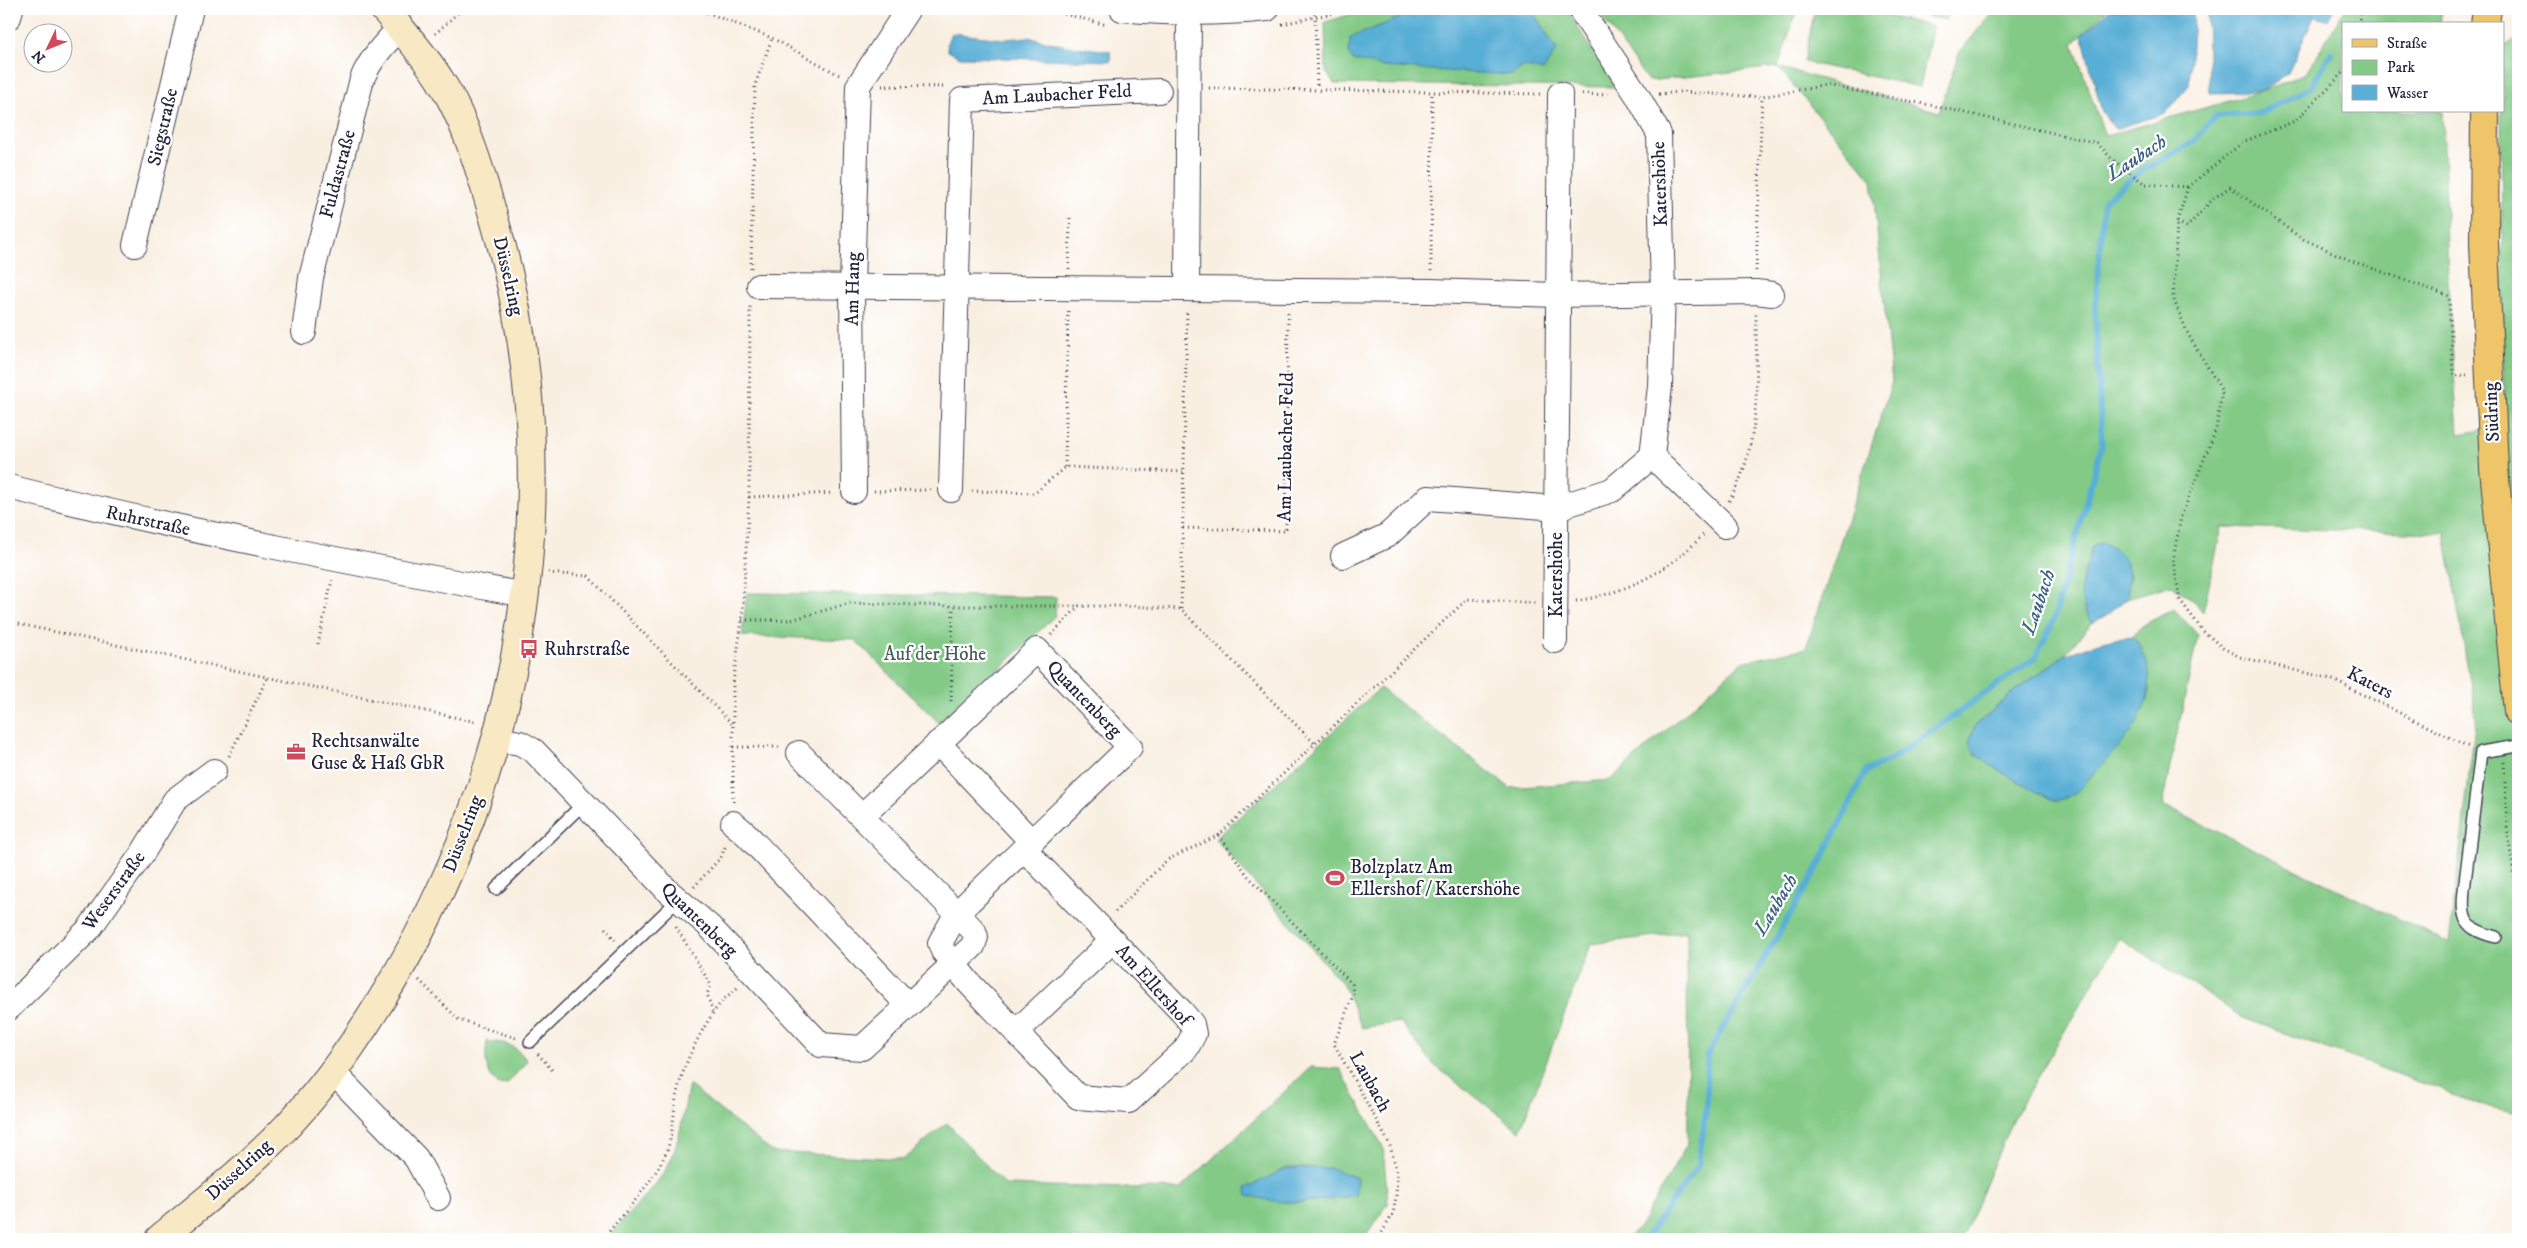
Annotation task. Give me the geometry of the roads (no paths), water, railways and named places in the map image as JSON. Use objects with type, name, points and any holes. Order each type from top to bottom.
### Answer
[{"type":"main road","points":[[2485,22],[2486,9]]},
{"type":"main road","name":"Südring","points":[[2485,112],[2484,244],[2494,469],[2518,711]]},
{"type":"street","points":[[9,17],[11,9]]},
{"type":"street","name":"Siegstraße","points":[[135,246],[191,9]]},
{"type":"street","name":"Am Hang","points":[[854,491],[852,286],[858,86],[908,9]]},
{"type":"street","points":[[1122,9],[1189,14],[1222,14],[1268,9]]},
{"type":"street","name":"Katershöhe","points":[[1343,556],[1388,535],[1428,498],[1556,508],[1612,490],[1652,456],[1660,386],[1663,293],[1660,134],[1638,95],[1580,9]]},
{"type":"street","points":[[1187,289],[1189,14]]},
{"type":"street","name":"Düsselring","points":[[159,1239],[262,1152],[332,1071],[379,1004],[433,907],[465,834],[498,733],[517,648],[526,583],[533,462],[530,399],[516,308],[504,252],[483,178],[453,102],[419,50],[392,18]]},
{"type":"street","name":"Fuldastraße","points":[[304,332],[310,278],[362,79],[392,18]]},
{"type":"street","name":"Am Laubacher Feld","points":[[959,288],[962,100],[1159,91]]},
{"type":"street","points":[[1556,508],[1556,295],[1560,94]]},
{"type":"street","points":[[759,286],[1430,291],[1556,295],[1764,293]]},
{"type":"street","points":[[952,490],[959,288]]},
{"type":"street","points":[[1652,456],[1721,523]]},
{"type":"street","name":"Ruhrstraße","points":[[9,487],[114,514],[335,560],[526,583]]},
{"type":"street","name":"Katershöhe","points":[[1555,641],[1557,604],[1556,508]]},
{"type":"street","name":"Quantenberg","points":[[498,733],[534,750],[671,901],[709,926],[822,1044],[862,1048],[907,1004],[973,946],[976,937],[974,931],[957,913],[1029,846],[1130,747],[1037,650],[862,816]]},
{"type":"street","points":[[945,736],[1029,846]]},
{"type":"street","points":[[799,754],[957,913]]},
{"type":"street","name":"Weserstraße","points":[[9,1008],[89,928],[142,854],[175,800],[214,771]]},
{"type":"street","points":[[733,823],[746,834],[907,1004]]},
{"type":"street","name":"Am Ellershof","points":[[953,964],[1078,1098],[1129,1101],[1186,1049],[1194,1034],[1192,1024],[1029,846]]},
{"type":"street","name":"Am Ellershof","points":[[1017,1031],[1107,933]]},
{"type":"street","points":[[332,1071],[416,1158],[438,1198]]},
{"type":"lane","points":[[2496,937],[2471,927],[2462,911],[2481,752],[2518,746]]},
{"type":"lane","points":[[496,889],[584,803]]},
{"type":"lane","points":[[530,1042],[671,901]]},
{"type":"water","points":[[1421,9],[1531,9],[1557,50],[1543,71],[1524,66],[1512,75],[1384,67],[1353,60],[1349,55],[1350,38]]},
{"type":"water","points":[[2110,9],[2190,9],[2194,18],[2189,85],[2166,113],[2115,129],[2102,112],[2082,35]]},
{"type":"water","points":[[2207,9],[2334,9],[2328,20],[2314,17],[2288,73],[2261,92],[2209,93]]},
{"type":"water","points":[[951,33],[1003,39],[1028,37],[1067,46],[1110,51],[1111,61],[960,57],[948,51],[947,43]]},
{"type":"water","points":[[2102,542],[2119,553],[2127,564],[2129,579],[2127,598],[2108,614],[2092,623],[2086,612],[2081,594],[2083,577],[2092,547]]},
{"type":"water","points":[[2133,637],[2144,655],[2149,674],[2149,692],[2143,709],[2123,743],[2075,793],[2062,799],[2050,798],[1991,766],[1976,755],[1969,742],[1975,726],[2016,690],[2064,655],[2107,640]]},
{"type":"water","points":[[1287,1168],[1331,1168],[1357,1178],[1356,1195],[1329,1200],[1288,1202],[1261,1199],[1248,1195],[1246,1188]]},
{"type":"waterway","name":"Laubach","points":[[1645,1239],[1698,1166],[1707,1103],[1707,1055],[1817,869],[1866,771],[1892,759],[2035,658],[2053,622],[2102,444],[2095,310],[2104,200],[2144,169],[2193,142],[2216,116],[2261,113],[2310,88],[2331,53]]},
{"type":"place","name":"Ruhrstraße","points":[[529,649]]},
{"type":"place","name":"Rechtsanwälte Guse & Haß GbR","points":[[296,752]]},
{"type":"place","name":"Bolzplatz Am Ellershof / Katershöhe","points":[[1335,878]]},
{"type":"park label","name":"Auf der Höhe","points":[[935,654]]}]
